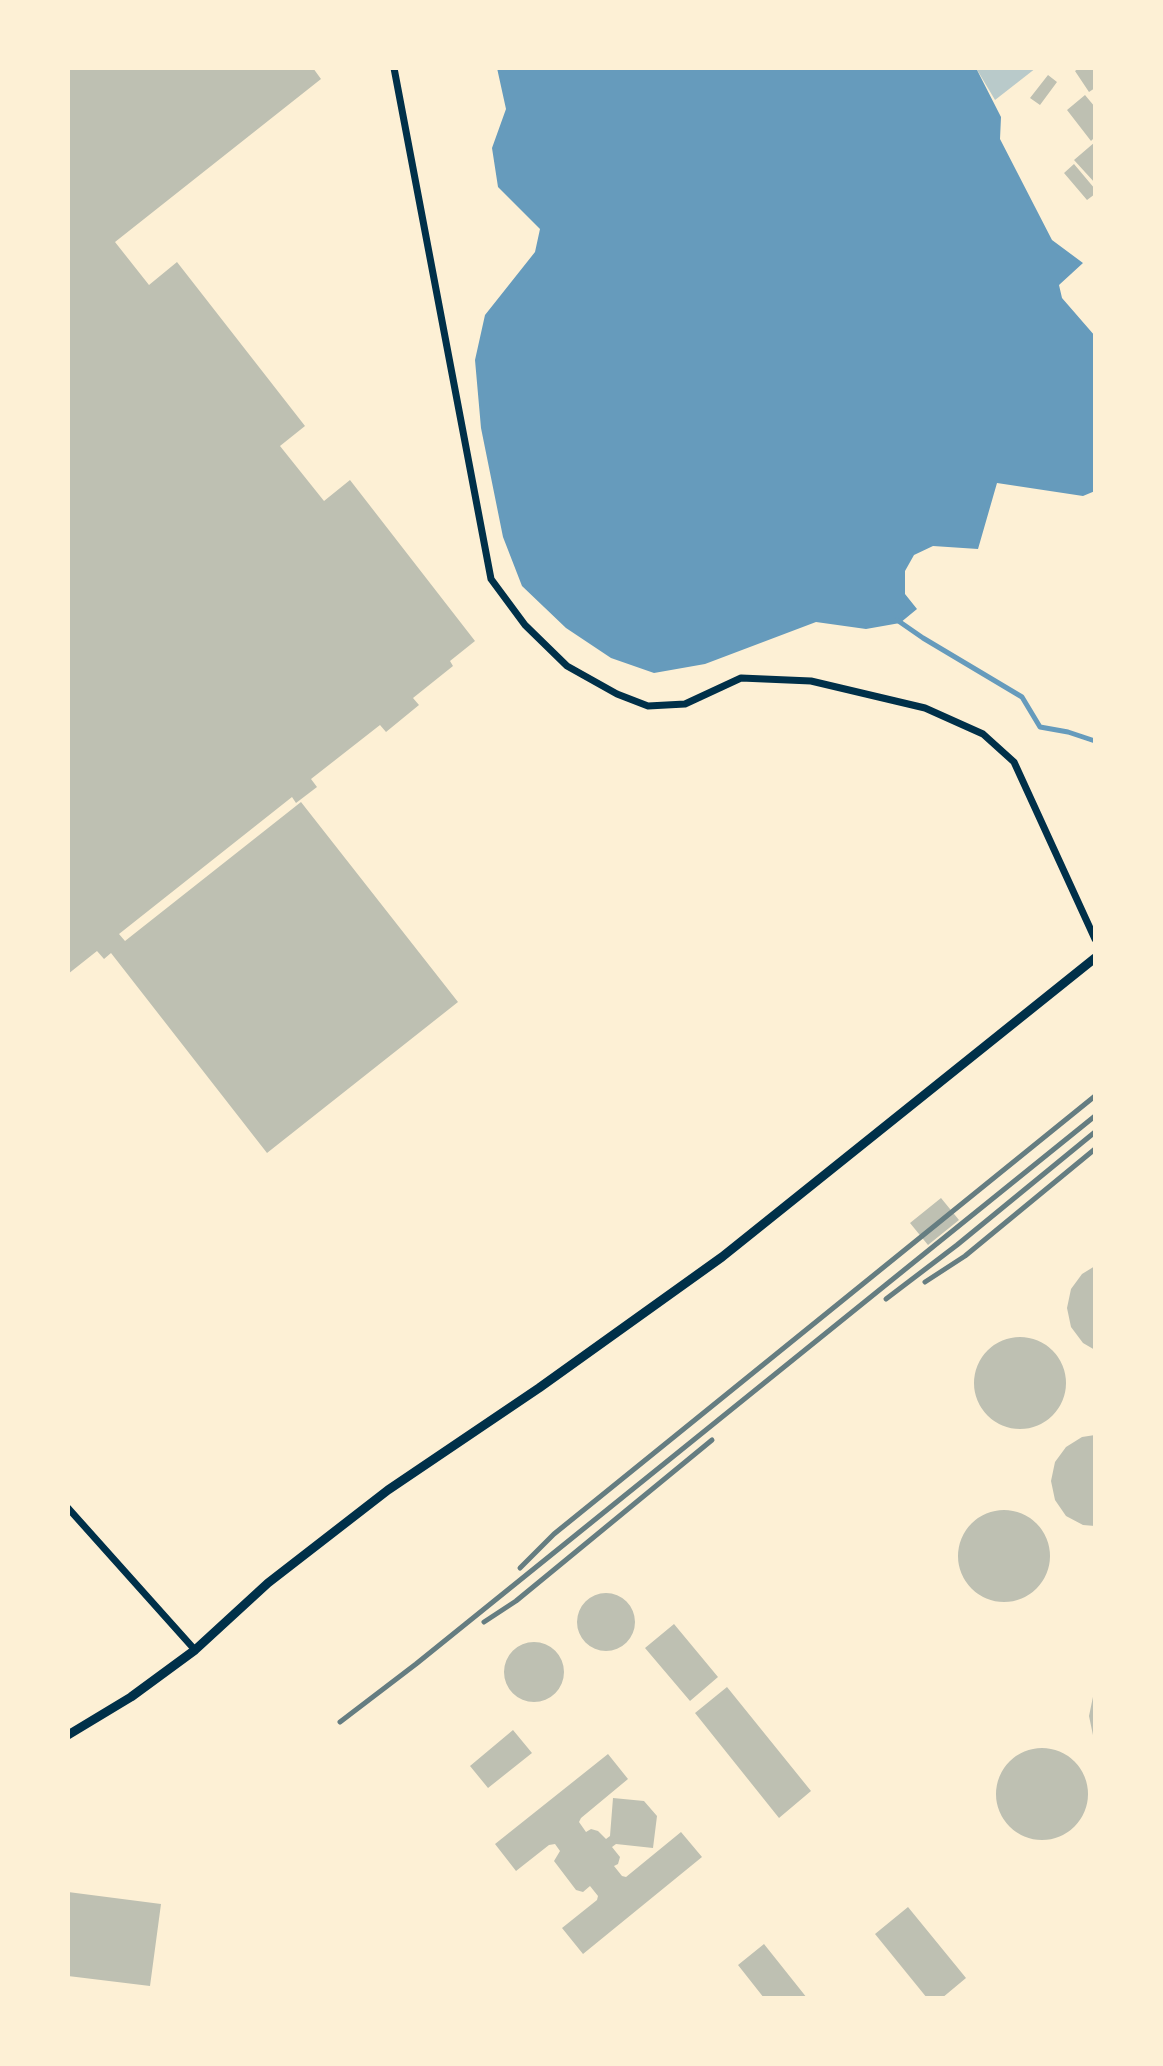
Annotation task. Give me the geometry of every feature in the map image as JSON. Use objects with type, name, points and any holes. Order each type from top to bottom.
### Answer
[{"type":"street","points":[[394,68],[491,579],[525,625],[567,666],[617,694],[648,706],[685,704],[741,678],[811,681],[925,708],[983,734],[1014,762],[1095,939]]},
{"type":"street","points":[[68,1735],[131,1697],[195,1650],[268,1583],[388,1490],[539,1388],[722,1257],[1095,958]]},
{"type":"street","points":[[68,1508],[195,1650]]},
{"type":"shaded area","points":[[976,68],[1036,68],[995,100]]},
{"type":"water","points":[[497,68],[976,68],[1001,117],[1000,139],[1052,240],[1083,263],[1059,285],[1062,298],[1095,336],[1095,491],[1083,496],[997,483],[978,549],[933,546],[914,555],[905,571],[905,594],[917,609],[900,623],[866,629],[816,622],[705,664],[654,673],[611,658],[566,628],[522,586],[503,537],[481,428],[475,360],[485,315],[535,252],[540,229],[498,187],[492,148],[506,109]]},
{"type":"building","points":[[68,68],[313,68],[321,79],[115,242],[149,285],[177,262],[305,426],[280,446],[324,501],[350,480],[475,641],[450,661],[453,666],[413,698],[419,705],[386,732],[380,725],[311,779],[317,787],[296,803],[292,797],[119,934],[125,941],[301,802],[458,1002],[267,1153],[111,953],[104,959],[97,951],[68,974]]},
{"type":"building","points":[[1095,68],[1095,88],[1089,92],[1075,71]]},
{"type":"building","points":[[1048,75],[1057,82],[1040,105],[1030,98]]},
{"type":"building","points":[[1085,95],[1095,107],[1095,137],[1091,141],[1067,110]]},
{"type":"building","points":[[1095,142],[1095,183],[1074,160]]},
{"type":"building","points":[[1074,164],[1095,189],[1095,194],[1087,200],[1064,173]]},
{"type":"building","points":[[941,1198],[959,1220],[928,1245],[910,1223]]},
{"type":"building","points":[[1095,1266],[1095,1350],[1083,1343],[1071,1327],[1067,1308],[1071,1289],[1082,1274]]},
{"type":"building","points":[[1020,1337],[1037,1341],[1052,1351],[1062,1366],[1066,1383],[1062,1400],[1052,1415],[1037,1425],[1020,1429],[1003,1425],[988,1415],[978,1400],[974,1383],[978,1366],[988,1351],[1003,1341]]},
{"type":"building","points":[[1095,1435],[1095,1526],[1083,1525],[1066,1516],[1055,1500],[1051,1481],[1055,1462],[1066,1447],[1082,1437]]},
{"type":"building","points":[[1004,1510],[1021,1514],[1036,1524],[1046,1539],[1050,1556],[1046,1573],[1036,1588],[1021,1598],[1004,1602],[987,1598],[972,1588],[962,1573],[958,1556],[962,1539],[972,1524],[987,1514]]},
{"type":"building","points":[[606,1593],[617,1595],[626,1602],[633,1611],[633,1633],[626,1642],[617,1649],[606,1651],[595,1649],[586,1642],[579,1633],[577,1622],[579,1611],[586,1602],[595,1595]]},
{"type":"building","points":[[674,1624],[718,1677],[690,1701],[645,1648]]},
{"type":"building","points":[[534,1642],[545,1644],[555,1651],[562,1661],[562,1683],[555,1693],[545,1700],[534,1702],[523,1700],[513,1693],[506,1683],[504,1672],[506,1661],[513,1651],[523,1644]]},
{"type":"building","points":[[727,1687],[811,1791],[779,1818],[695,1713]]},
{"type":"building","points":[[1095,1692],[1094,1740],[1089,1716]]},
{"type":"building","points":[[513,1730],[532,1753],[488,1788],[470,1766]]},
{"type":"building","points":[[1042,1748],[1059,1752],[1074,1762],[1084,1777],[1088,1794],[1084,1811],[1074,1826],[1059,1836],[1042,1840],[1025,1836],[1010,1826],[1000,1811],[996,1794],[1000,1777],[1010,1762],[1025,1752]]},
{"type":"building","points":[[608,1754],[628,1779],[581,1818],[579,1822],[586,1832],[591,1829],[606,1839],[610,1836],[613,1798],[644,1801],[657,1816],[653,1848],[616,1844],[612,1847],[620,1857],[614,1866],[622,1876],[626,1877],[681,1832],[702,1857],[583,1954],[562,1928],[597,1900],[598,1896],[590,1886],[583,1892],[576,1890],[554,1861],[560,1851],[555,1844],[549,1845],[516,1871],[495,1844]]},
{"type":"building","points":[[68,1892],[161,1904],[150,1986],[68,1976]]},
{"type":"building","points":[[908,1907],[966,1978],[942,1998],[927,1998],[875,1934]]},
{"type":"building","points":[[764,1944],[807,1998],[764,1998],[738,1965]]},
{"type":"waterway","points":[[897,620],[1022,697],[1040,727],[1095,741]]},
{"type":"railway","points":[[520,1568],[554,1534],[1095,1096]]},
{"type":"railway","points":[[340,1722],[1095,1116]]},
{"type":"railway","points":[[886,1299],[1095,1132]]},
{"type":"railway","points":[[925,1282],[965,1256],[1095,1149]]},
{"type":"railway","points":[[484,1622],[516,1601],[712,1440]]}]
